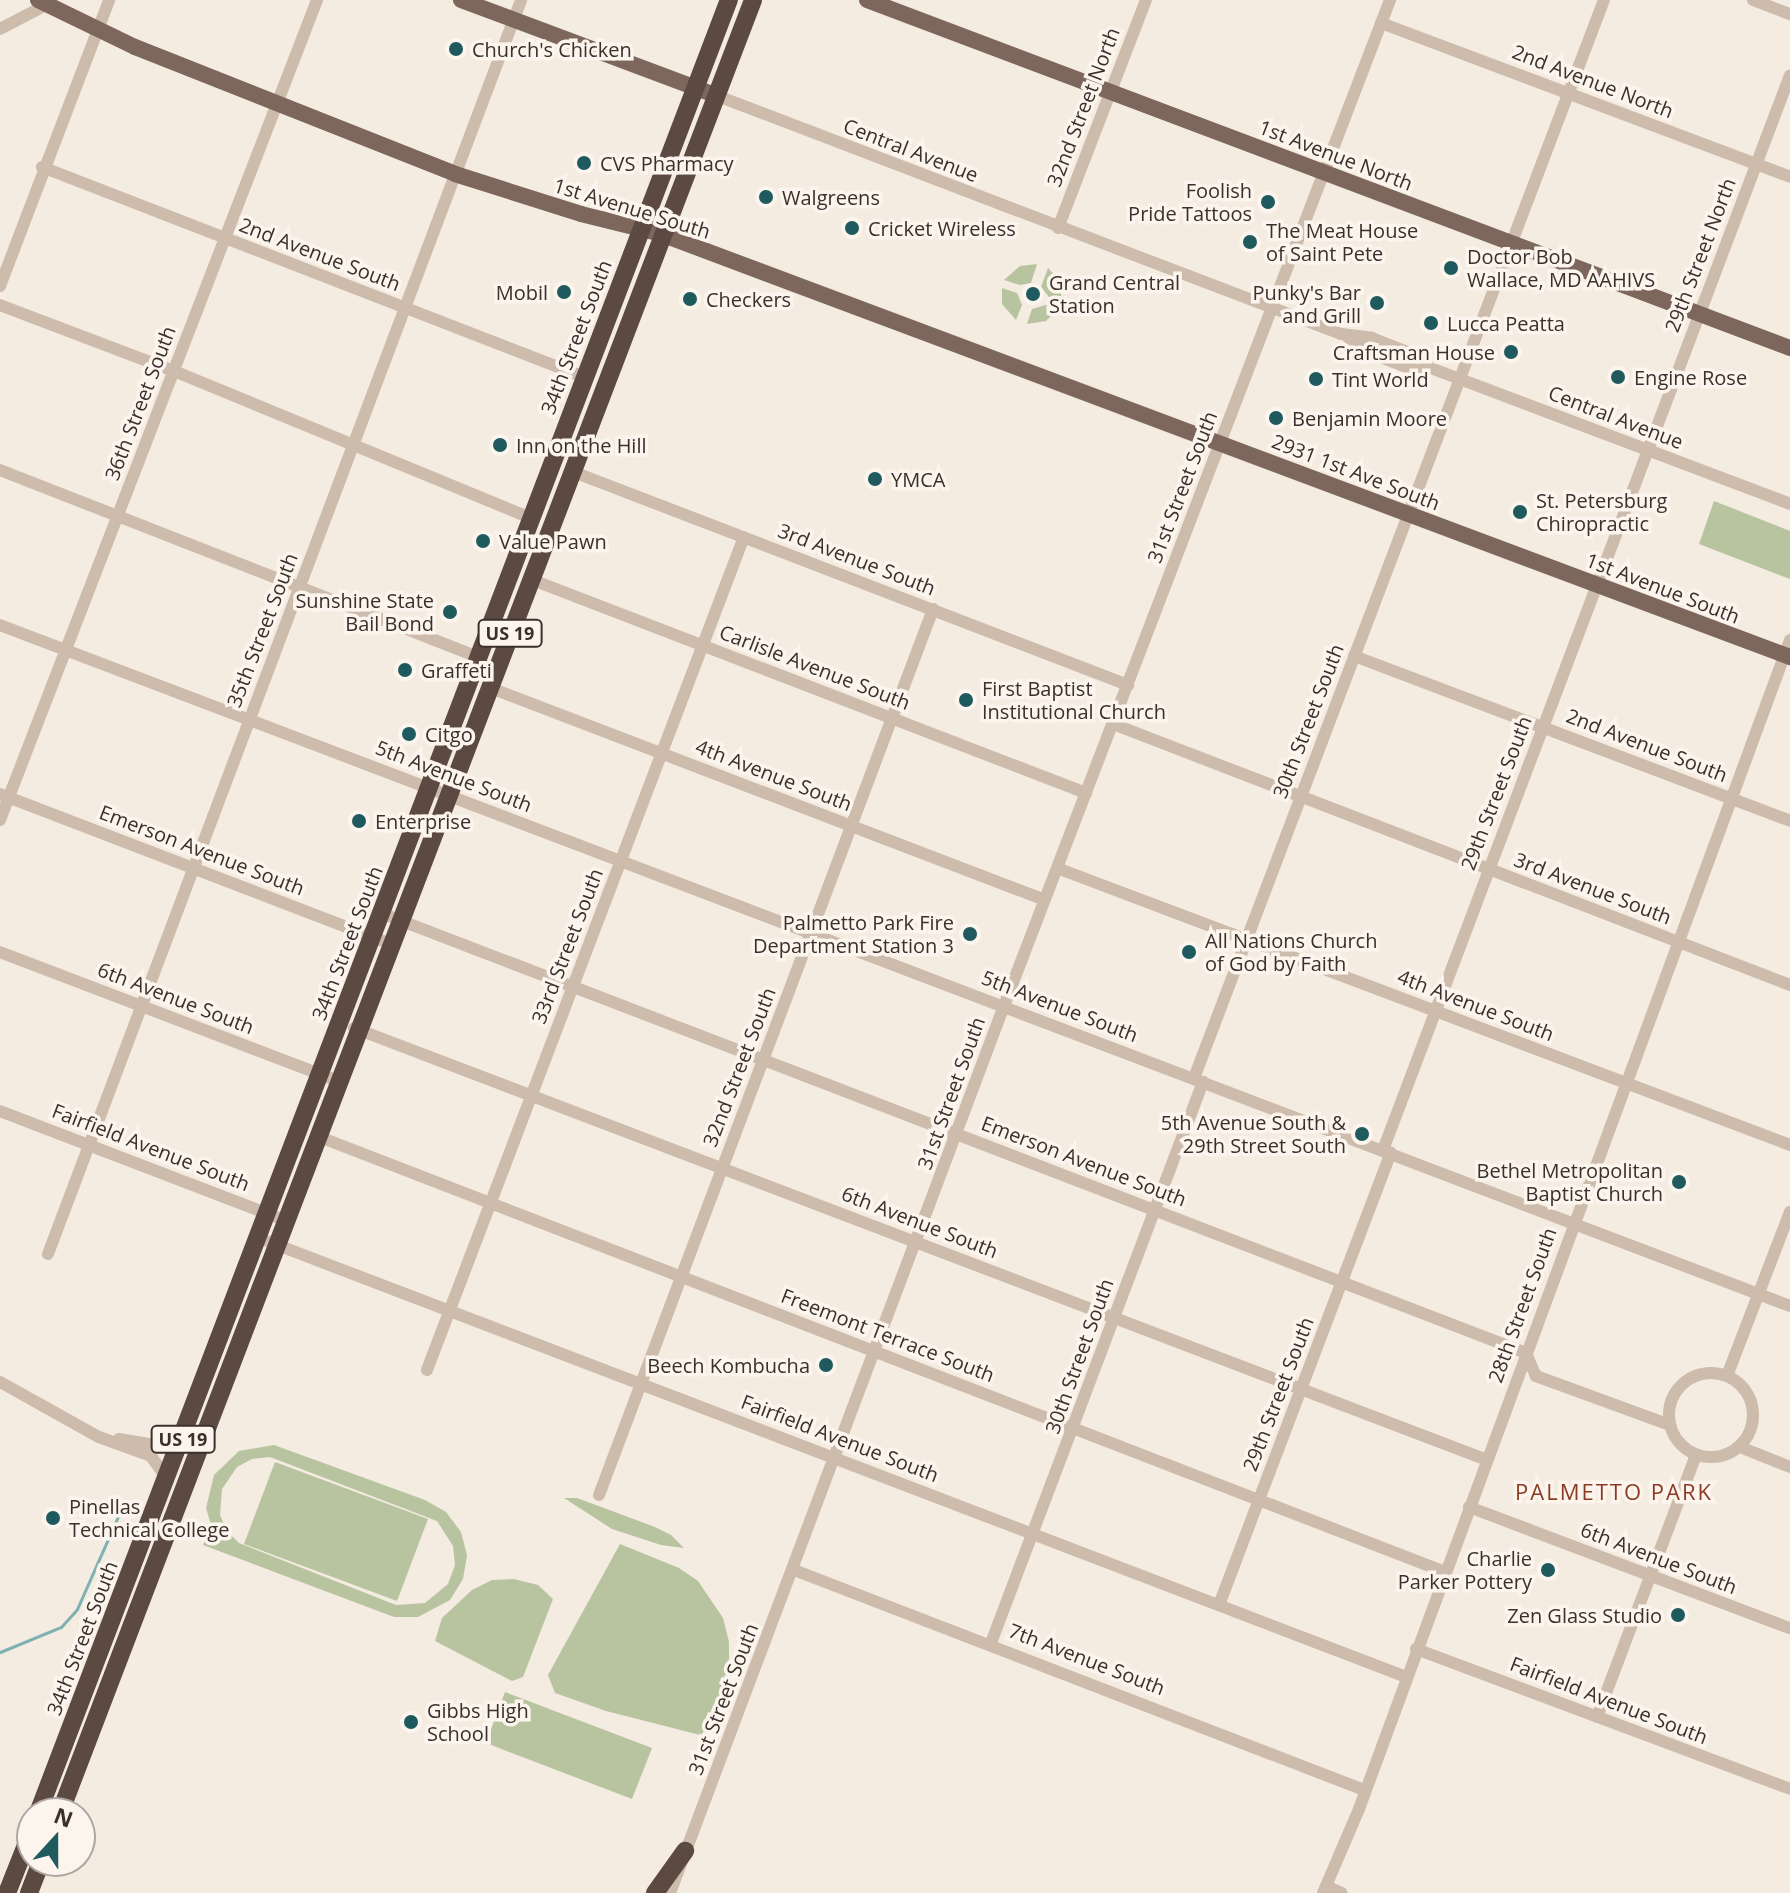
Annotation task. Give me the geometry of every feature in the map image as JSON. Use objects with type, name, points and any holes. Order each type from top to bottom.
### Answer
[{"type":"highway","name":"US 19","points":[[695,88],[729,0]]},
{"type":"highway","name":"US 19","points":[[715,95],[753,0]]},
{"type":"highway","name":"34th Street South","points":[[44,1797],[259,1238],[329,1078],[358,1029],[390,944],[390,917],[429,787],[695,88]]},
{"type":"highway","name":"34th Street South","points":[[66,1797],[287,1221],[317,1136],[340,1022],[372,937],[390,917],[447,794],[715,95]]},
{"type":"highway","points":[[615,296],[626,304],[610,345],[615,354]]},
{"type":"highway","points":[[571,471],[567,456],[589,399],[582,383]]},
{"type":"highway","points":[[522,602],[518,587],[537,537],[530,518]]},
{"type":"highway","points":[[179,1449],[182,1496]]},
{"type":"highway","points":[[655,1893],[685,1851]]},
{"type":"highway","points":[[7,1893],[16,1870]]},
{"type":"main road","name":"Central Avenue","points":[[461,0],[715,95]]},
{"type":"main road","name":"1st Avenue North","points":[[867,0],[1790,348]]},
{"type":"main road","name":"1st Avenue South","points":[[42,2],[98,29],[277,104],[455,174],[573,212],[661,234],[1220,442]]},
{"type":"main road","name":"2931 1st Ave South","points":[[1220,442],[1477,539]]},
{"type":"main road","name":"1st Avenue South","points":[[1477,539],[1788,651]]},
{"type":"street","points":[[0,286],[42,167],[109,0]]},
{"type":"street","name":"36th Street South","points":[[0,820],[4,795],[66,650],[317,0]]},
{"type":"street","name":"35th Street South","points":[[48,1254],[521,0]]},
{"type":"street","name":"32nd Street North","points":[[1058,228],[1146,0]]},
{"type":"street","name":"31st Street South","points":[[670,1893],[1004,1006],[1390,0]]},
{"type":"street","name":"30th Street South","points":[[991,1643],[1115,1318],[1247,940],[1604,0]]},
{"type":"street","points":[[1753,0],[1790,14]]},
{"type":"street","points":[[0,29],[42,2]]},
{"type":"street","name":"2nd Avenue North","points":[[1381,23],[1790,177]]},
{"type":"street","name":"29th Street North","points":[[1647,450],[1790,75]]},
{"type":"street","name":"Central Avenue","points":[[715,95],[1348,337],[1372,338],[1410,353],[1428,367],[1790,504]]},
{"type":"street","name":"2nd Avenue South","points":[[42,167],[404,308],[582,383]]},
{"type":"street","points":[[0,305],[174,371],[530,518]]},
{"type":"street","name":"29th Street South","points":[[1219,1605],[1342,1282],[1435,1011],[1647,450]]},
{"type":"street","points":[[0,470],[478,657]]},
{"type":"street","name":"3rd Avenue South","points":[[571,471],[1128,685]]},
{"type":"street","name":"33rd Street South","points":[[427,1370],[744,537]]},
{"type":"street","name":"Carlisle Avenue South","points":[[530,579],[1086,793]]},
{"type":"street","name":"32nd Street South","points":[[599,1495],[933,609]]},
{"type":"street","name":"5th Avenue South","points":[[0,625],[1790,1306]]},
{"type":"street","name":"28th Street South","points":[[1324,1890],[1788,651]]},
{"type":"street","name":"2nd Avenue South","points":[[1354,656],[1790,821]]},
{"type":"street","name":"4th Avenue South","points":[[488,687],[1045,900]]},
{"type":"street","name":"3rd Avenue South","points":[[1113,724],[1790,985]]},
{"type":"street","name":"Emerson Avenue South","points":[[4,795],[390,944]]},
{"type":"street","name":"4th Avenue South","points":[[1057,868],[1790,1145]]},
{"type":"street","name":"Emerson Avenue South","points":[[390,917],[1526,1353],[1536,1376],[1670,1425]]},
{"type":"street","name":"6th Avenue South","points":[[0,952],[329,1078]]},
{"type":"street","name":"6th Avenue South","points":[[340,1022],[1487,1460]]},
{"type":"street","name":"Fairfield Avenue South","points":[[0,1111],[287,1221]]},
{"type":"street","name":"Freemont Terrace South","points":[[317,1136],[1445,1572]]},
{"type":"street","points":[[1727,1376],[1790,1212]]},
{"type":"street","name":"Fairfield Avenue South","points":[[259,1238],[1406,1677]]},
{"type":"street","points":[[1698,1375],[1727,1376],[1748,1395],[1753,1408],[1753,1422],[1740,1447],[1719,1457],[1696,1455],[1677,1441],[1670,1425],[1669,1405],[1685,1381],[1698,1375]]},
{"type":"street","points":[[0,1382],[99,1437],[151,1456],[167,1480]]},
{"type":"street","points":[[99,1437],[179,1449]]},
{"type":"street","points":[[1740,1447],[1790,1467]]},
{"type":"street","points":[[1597,1717],[1696,1455]]},
{"type":"street","name":"6th Avenue South","points":[[1469,1507],[1790,1628]]},
{"type":"street","name":"7th Avenue South","points":[[794,1570],[991,1643],[1364,1790]]},
{"type":"street","name":"Fairfield Avenue South","points":[[1416,1649],[1789,1786]]},
{"type":"street","points":[[1324,1890],[1342,1893]]},
{"type":"green space","points":[[1037,264],[1031,283],[1020,285],[1004,280],[1020,266]]},
{"type":"green space","points":[[1048,268],[1059,280],[1062,301],[1049,297],[1041,287]]},
{"type":"green space","points":[[1002,288],[1017,293],[1022,305],[1016,320],[1002,304]]},
{"type":"green space","points":[[1046,305],[1058,309],[1046,321],[1027,324],[1032,309]]},
{"type":"green space","points":[[1714,501],[1790,531],[1790,579],[1699,544]]},
{"type":"green space","points":[[274,1445],[425,1500],[446,1512],[461,1532],[467,1555],[463,1579],[450,1600],[418,1617],[394,1617],[203,1545],[208,1533],[214,1535],[206,1508],[214,1475],[239,1451]],"holes":[[[270,1457],[437,1521],[453,1546],[455,1565],[448,1584],[425,1603],[396,1605],[239,1543],[227,1531],[220,1515],[222,1489],[237,1467],[252,1459]]]},
{"type":"green space","points":[[275,1462],[428,1519],[397,1601],[244,1544]]},
{"type":"green space","points":[[564,1498],[577,1498],[655,1527],[671,1535],[684,1548],[661,1545],[612,1529]]},
{"type":"green space","points":[[620,1544],[679,1568],[698,1581],[723,1618],[729,1642],[729,1672],[704,1736],[606,1711],[555,1693],[548,1675]]},
{"type":"green space","points":[[514,1579],[538,1585],[553,1599],[523,1677],[512,1681],[435,1641],[442,1618],[472,1590],[492,1580]]},
{"type":"green space","points":[[505,1692],[652,1748],[632,1799],[486,1743]]},
{"type":"waterway","points":[[0,1652],[61,1627],[77,1609],[119,1514]]},
{"type":"place","name":"Church's Chicken","points":[[456,49]]},
{"type":"place","name":"CVS Pharmacy","points":[[584,163]]},
{"type":"place","name":"Walgreens","points":[[766,197]]},
{"type":"place","name":"Foolish Pride Tattoos","points":[[1268,202]]},
{"type":"place","name":"Cricket Wireless","points":[[852,228]]},
{"type":"place","name":"The Meat House of Saint Pete","points":[[1250,242]]},
{"type":"place","name":"Doctor Bob Wallace, MD AAHIVS","points":[[1451,268]]},
{"type":"place","name":"Mobil","points":[[564,292]]},
{"type":"place","name":"Grand Central Station","points":[[1033,294]]},
{"type":"place","name":"Checkers","points":[[690,299]]},
{"type":"place","name":"Punky's Bar and Grill","points":[[1377,303]]},
{"type":"place","name":"Lucca Peatta","points":[[1431,323]]},
{"type":"place","name":"Craftsman House","points":[[1511,352]]},
{"type":"place","name":"Engine Rose","points":[[1618,377]]},
{"type":"place","name":"Tint World","points":[[1316,379]]},
{"type":"place","name":"Benjamin Moore","points":[[1276,418]]},
{"type":"place","name":"Inn on the Hill","points":[[500,445]]},
{"type":"place","name":"YMCA","points":[[875,479]]},
{"type":"place","name":"St. Petersburg Chiropractic","points":[[1520,512]]},
{"type":"place","name":"Value Pawn","points":[[483,541]]},
{"type":"place","name":"Sunshine State Bail Bond","points":[[450,612]]},
{"type":"place","name":"Graffeti","points":[[405,670]]},
{"type":"place","name":"First Baptist Institutional Church","points":[[966,700]]},
{"type":"place","name":"Citgo","points":[[409,734]]},
{"type":"place","name":"Enterprise","points":[[359,821]]},
{"type":"place","name":"Palmetto Park Fire Department Station 3","points":[[970,934]]},
{"type":"place","name":"All Nations Church of God by Faith","points":[[1189,952]]},
{"type":"place","name":"5th Avenue South & 29th Street South","points":[[1362,1134]]},
{"type":"place","name":"Bethel Metropolitan Baptist Church","points":[[1679,1182]]},
{"type":"place","name":"Beech Kombucha","points":[[826,1365]]},
{"type":"place","name":"Pinellas Technical College","points":[[53,1518]]},
{"type":"place","name":"Charlie Parker Pottery","points":[[1548,1570]]},
{"type":"place","name":"Zen Glass Studio","points":[[1678,1615]]},
{"type":"place","name":"Gibbs High School","points":[[411,1722]]},
{"type":"district","name":"PALMETTO PARK","points":[[1614,1492]]}]
